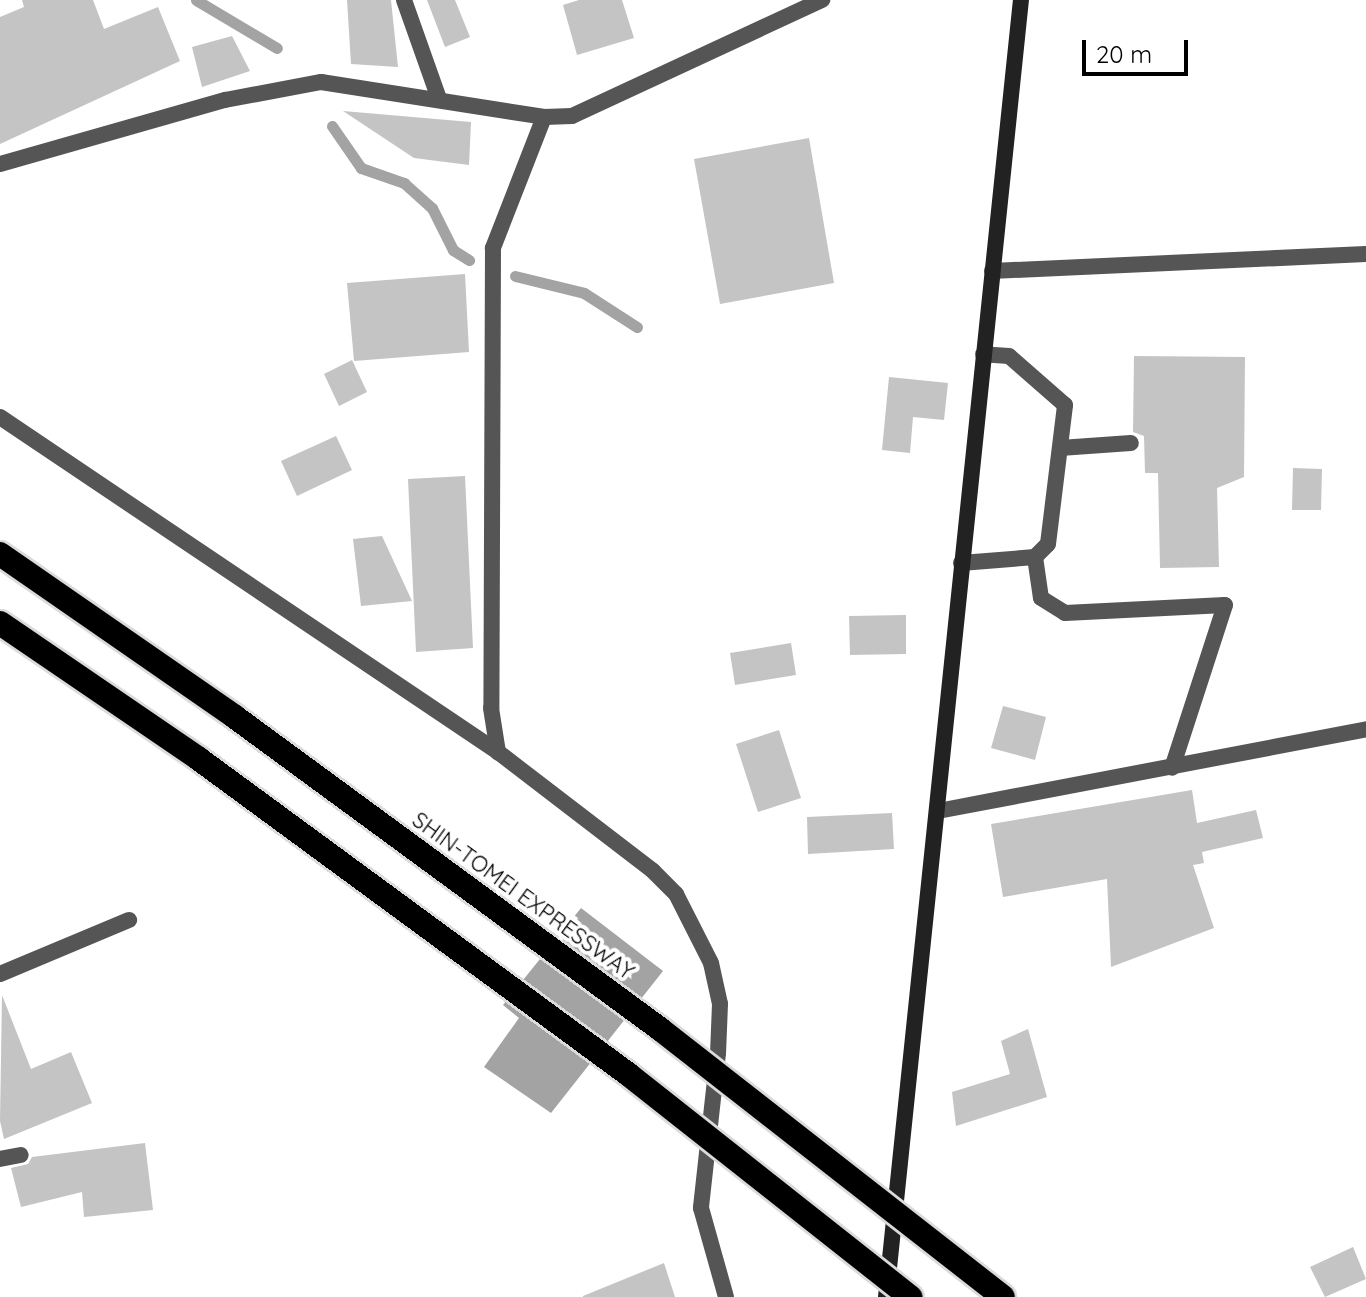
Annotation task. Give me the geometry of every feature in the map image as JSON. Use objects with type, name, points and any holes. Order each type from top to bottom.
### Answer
[{"type":"highway","name":"SHIN-TOMEI EXPRESSWAY","points":[[0,554],[235,717],[660,1029],[1003,1297]]},
{"type":"highway","points":[[0,623],[199,759],[628,1074],[910,1297]]},
{"type":"street","points":[[404,0],[439,99]]},
{"type":"street","points":[[0,164],[273,88],[321,82],[544,117],[572,116],[822,0]]},
{"type":"street","points":[[886,1297],[1021,0]]},
{"type":"street","points":[[498,752],[491,708],[493,248],[544,117]]},
{"type":"street","points":[[992,271],[1366,254]]},
{"type":"street","points":[[961,563],[1035,557],[1048,544],[1065,405],[1009,356],[983,354]]},
{"type":"street","points":[[0,417],[498,752],[653,871],[676,894],[711,963],[720,1004],[718,1053],[701,1170],[701,1208],[726,1297]]},
{"type":"street","points":[[1060,448],[1131,443]]},
{"type":"street","points":[[1035,557],[1041,598],[1065,613],[1225,605],[1172,768]]},
{"type":"street","points":[[938,811],[1366,729]]},
{"type":"street","points":[[0,974],[129,920]]},
{"type":"street","points":[[0,1159],[21,1155]]},
{"type":"shaded area","points":[[581,908],[663,971],[551,1113],[484,1067],[519,1018],[503,1005]]},
{"type":"building","points":[[22,0],[93,0],[104,29],[158,7],[180,61],[0,144],[0,17],[24,7]]},
{"type":"building","points":[[347,0],[391,0],[398,67],[351,64]]},
{"type":"building","points":[[427,0],[455,0],[470,37],[445,47]]},
{"type":"building","points":[[579,0],[622,0],[634,38],[577,55],[563,5]]},
{"type":"building","points":[[232,36],[250,71],[202,87],[192,47]]},
{"type":"building","points":[[343,111],[471,122],[469,165],[414,158]]},
{"type":"building","points":[[809,138],[834,283],[720,304],[694,159]]},
{"type":"building","points":[[465,274],[469,352],[354,361],[347,283]]},
{"type":"building","points":[[1134,356],[1245,357],[1244,477],[1217,488],[1219,567],[1160,568],[1158,473],[1145,473],[1144,436],[1133,432]]},
{"type":"building","points":[[352,360],[367,392],[339,406],[324,374]]},
{"type":"building","points":[[889,377],[948,383],[944,420],[913,417],[910,453],[882,450]]},
{"type":"building","points":[[336,436],[352,470],[297,496],[281,461]]},
{"type":"building","points":[[1293,468],[1322,469],[1321,510],[1292,510]]},
{"type":"building","points":[[465,476],[473,648],[416,652],[408,479]]},
{"type":"building","points":[[382,536],[412,601],[361,606],[353,539]]},
{"type":"building","points":[[906,615],[906,654],[850,655],[849,616]]},
{"type":"building","points":[[791,643],[796,675],[735,685],[730,653]]},
{"type":"building","points":[[1003,706],[1046,717],[1035,760],[991,748]]},
{"type":"building","points":[[779,730],[801,798],[758,812],[736,744]]},
{"type":"building","points":[[1192,790],[1197,823],[1256,810],[1263,838],[1202,852],[1204,863],[1193,865],[1214,928],[1111,967],[1107,879],[1003,897],[991,824]]},
{"type":"building","points":[[892,813],[894,849],[808,854],[807,817]]},
{"type":"building","points":[[2,995],[31,1069],[71,1052],[92,1103],[4,1139],[0,1121]]},
{"type":"building","points":[[1028,1029],[1047,1097],[956,1126],[952,1092],[1010,1074],[1001,1041]]},
{"type":"building","points":[[145,1143],[153,1210],[84,1217],[82,1192],[21,1207],[11,1168],[28,1164],[32,1157]]},
{"type":"building","points":[[1353,1247],[1366,1279],[1325,1297],[1310,1267]]},
{"type":"building","points":[[664,1263],[675,1297],[583,1297],[583,1296]]},
{"type":"waterway","points":[[196,0],[277,48]]},
{"type":"waterway","points":[[332,126],[361,168],[404,183],[432,208],[453,250],[469,260]]},
{"type":"waterway","points":[[515,276],[584,293],[637,327]]}]
